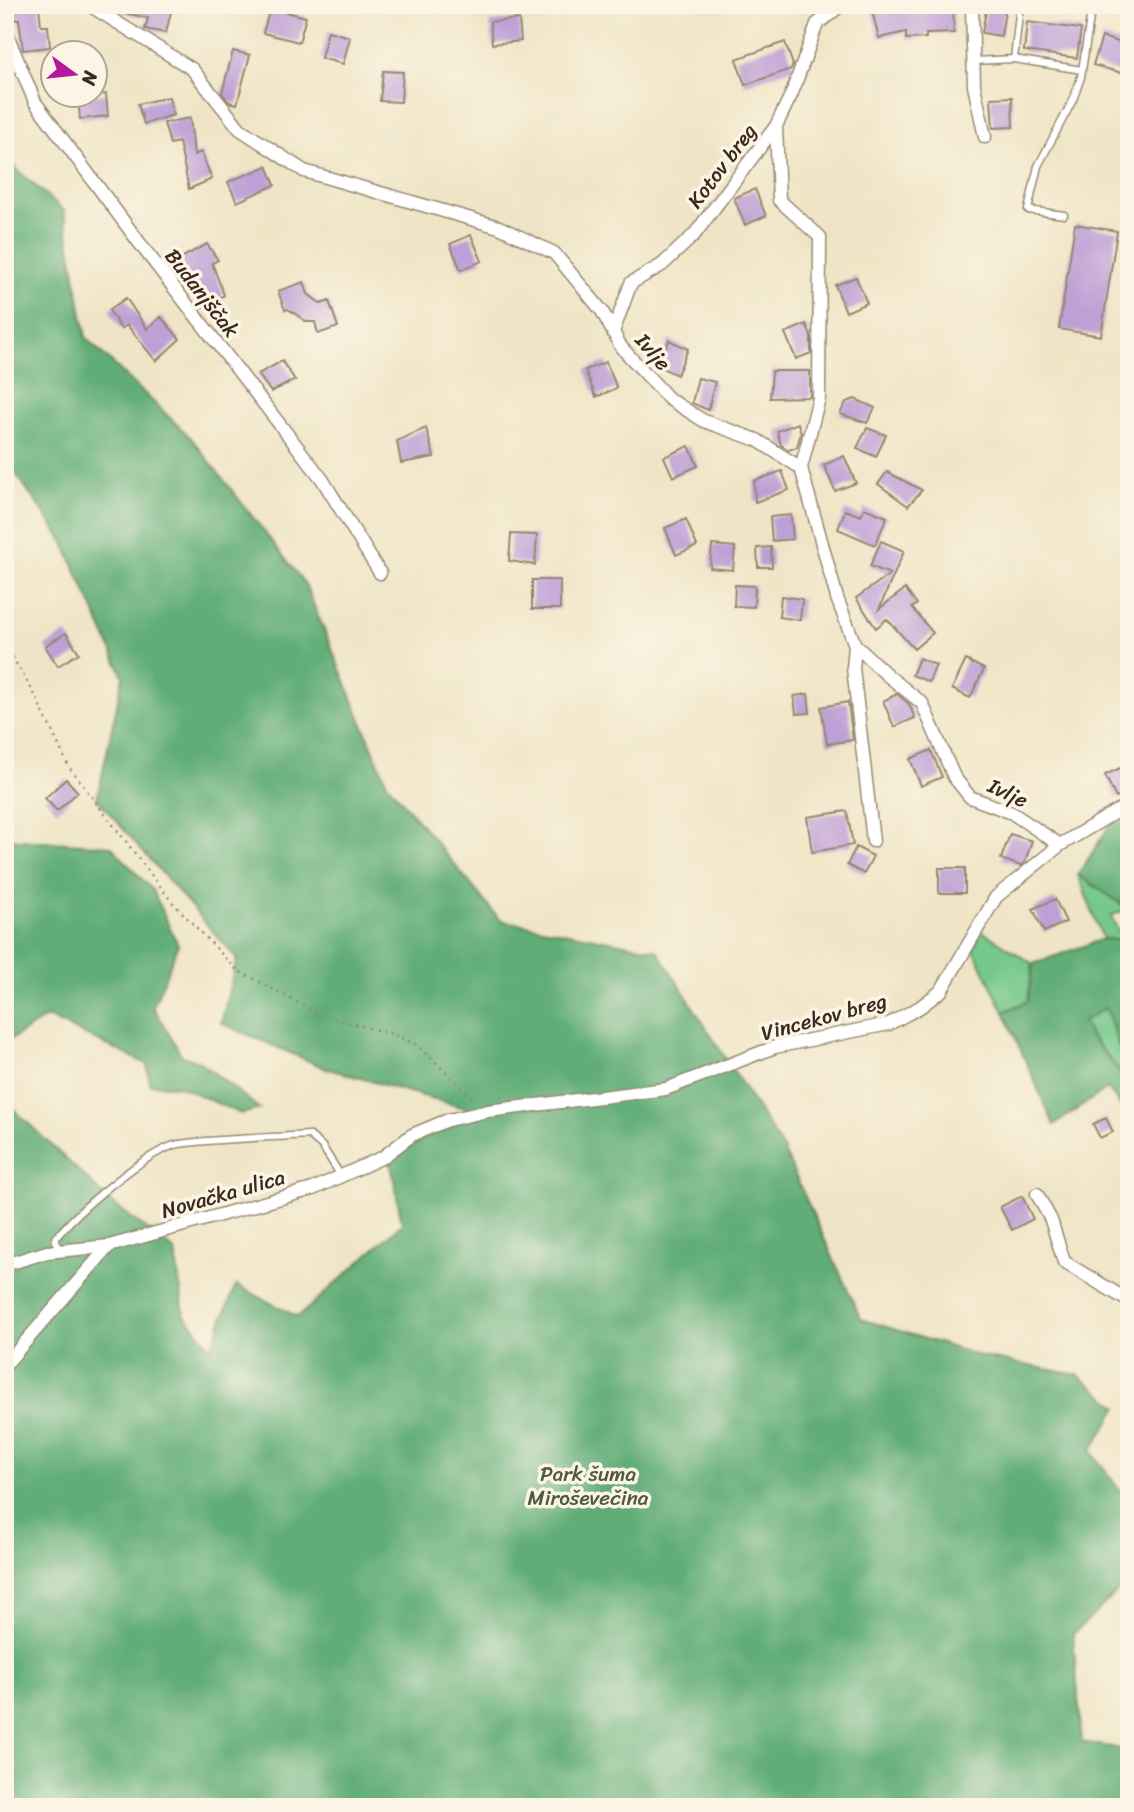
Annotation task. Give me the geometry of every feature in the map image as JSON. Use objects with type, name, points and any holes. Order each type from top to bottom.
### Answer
[{"type":"street","name":"Ivlje","points":[[89,5],[192,69],[240,129],[304,171],[499,227],[554,253],[602,311],[621,347],[669,399],[704,421],[757,440],[801,468],[836,598],[855,645],[922,703],[954,777],[970,797],[1012,813],[1060,845]]},
{"type":"street","name":"Kotov breg","points":[[613,332],[632,283],[662,265],[694,235],[776,126],[792,93],[817,24],[841,5]]},
{"type":"street","points":[[972,5],[974,86],[985,137]]},
{"type":"street","name":"Budanjščak","points":[[5,30],[35,102],[321,479],[380,573]]},
{"type":"street","points":[[776,126],[779,200],[820,237],[819,398],[801,468]]},
{"type":"street","points":[[855,645],[853,668],[873,841]]},
{"type":"street","name":"Vincekov breg","points":[[488,1111],[666,1089],[775,1047],[889,1024],[920,1007],[941,991],[996,897],[1060,845],[1129,804]]},
{"type":"street","name":"Novačka ulica","points":[[5,1265],[59,1251],[109,1246],[313,1189],[383,1157],[412,1135],[448,1120],[488,1111]]},
{"type":"street","points":[[1037,1194],[1051,1220],[1064,1262],[1129,1301]]},
{"type":"street","points":[[5,1365],[109,1246]]},
{"type":"lane","points":[[1014,60],[1020,5]]},
{"type":"lane","points":[[1064,215],[1028,210],[1038,166],[1073,100],[1082,70],[1092,5]]},
{"type":"lane","points":[[973,61],[1014,60],[1082,70]]},
{"type":"lane","points":[[59,1251],[55,1239],[65,1226],[127,1171],[176,1145],[309,1135],[322,1146],[341,1176]]},
{"type":"path","points":[[5,645],[34,693],[69,767],[172,902],[237,970],[321,1016],[392,1034],[417,1045],[488,1111]]},
{"type":"green space","name":"Park šuma Miroševečina","points":[[5,159],[64,211],[86,338],[191,438],[305,584],[387,783],[500,920],[657,950],[783,1149],[861,1319],[983,1357],[1078,1375],[1118,1407],[1091,1451],[1124,1496],[1129,1518],[1129,1581],[1073,1634],[1082,1742],[1129,1750],[1129,1807],[5,1807],[5,1101],[111,1202],[175,1251],[184,1314],[211,1348],[236,1285],[298,1317],[402,1224],[390,1159],[472,1110],[325,1068],[221,1023],[237,959],[97,799],[123,676],[63,541],[5,458]]},
{"type":"green space","points":[[1129,811],[1129,909],[1078,875],[1113,820]]},
{"type":"green space","points":[[5,839],[111,846],[153,891],[178,945],[153,1007],[182,1056],[200,1062],[260,1109],[241,1114],[181,1087],[150,1084],[147,1064],[47,1017],[5,1043]]},
{"type":"green space","points":[[1078,875],[1129,909],[1129,919],[1124,910],[1111,916],[1122,940],[1103,939]]},
{"type":"green space","points":[[982,931],[1033,964],[1028,1001],[1004,1012],[973,948]]},
{"type":"green space","points":[[1103,939],[1122,940],[1129,957],[1129,1005],[1126,1006],[1129,1009],[1129,1042],[1121,1052],[1106,1008],[1083,1021],[1090,1036],[1124,1077],[1129,1075],[1129,1119],[1108,1088],[1054,1125],[1004,1012],[1028,1001],[1033,964]]},
{"type":"green space","points":[[1106,1007],[1121,1051],[1129,1042],[1129,1075],[1125,1077],[1090,1036],[1083,1021]]},
{"type":"building","points":[[11,5],[39,5],[41,26],[48,26],[49,38],[38,38],[38,48],[23,50],[19,19],[13,20]]},
{"type":"building","points":[[116,5],[172,7],[166,33],[145,29],[148,18],[115,11]]},
{"type":"building","points":[[933,5],[953,5],[954,33],[926,34],[926,38],[906,39],[906,32],[879,38],[872,11],[890,6],[891,10],[933,8]]},
{"type":"building","points":[[987,5],[1006,5],[1001,36],[982,33]]},
{"type":"building","points":[[270,8],[306,17],[299,42],[263,33]]},
{"type":"building","points":[[519,19],[521,41],[492,44],[490,22]]},
{"type":"building","points":[[1027,22],[1081,29],[1077,58],[1024,51]]},
{"type":"building","points":[[328,31],[350,37],[343,64],[321,58]]},
{"type":"building","points":[[1102,37],[1129,45],[1129,75],[1093,65]]},
{"type":"building","points":[[785,42],[793,65],[791,69],[745,85],[736,59]]},
{"type":"building","points":[[233,51],[250,55],[237,104],[229,102],[222,93]]},
{"type":"building","points":[[383,71],[403,72],[401,102],[380,101]]},
{"type":"building","points":[[169,97],[173,115],[144,124],[138,104]]},
{"type":"building","points":[[1012,97],[1013,127],[993,128],[991,98]]},
{"type":"building","points":[[79,108],[107,108],[108,116],[80,119]]},
{"type":"building","points":[[190,118],[194,155],[201,152],[212,179],[189,189],[179,142],[170,144],[164,123]]},
{"type":"building","points":[[267,166],[275,185],[237,202],[228,182]]},
{"type":"building","points":[[755,189],[766,216],[745,225],[734,198]]},
{"type":"building","points":[[1075,224],[1117,231],[1101,336],[1059,329]]},
{"type":"building","points":[[471,235],[482,261],[461,270],[450,244]]},
{"type":"building","points":[[207,244],[218,260],[212,263],[224,295],[203,307],[187,275],[185,276],[179,259]]},
{"type":"building","points":[[856,277],[867,303],[846,312],[835,285]]},
{"type":"building","points":[[304,282],[308,294],[321,304],[329,301],[338,327],[318,334],[315,322],[307,322],[288,309],[285,310],[278,291]]},
{"type":"building","points":[[126,298],[147,329],[161,317],[180,339],[156,361],[127,325],[121,329],[109,310]]},
{"type":"building","points":[[806,324],[811,336],[811,353],[796,359],[785,333]]},
{"type":"building","points":[[669,340],[688,349],[677,375],[658,366]]},
{"type":"building","points":[[282,361],[295,380],[271,392],[258,374]]},
{"type":"building","points":[[606,362],[617,388],[596,397],[585,370]]},
{"type":"building","points":[[772,371],[810,371],[810,397],[770,398]]},
{"type":"building","points":[[698,378],[715,382],[708,410],[692,403]]},
{"type":"building","points":[[855,399],[875,408],[867,423],[840,414],[846,402]]},
{"type":"building","points":[[798,423],[801,433],[797,447],[789,450],[781,445],[777,431]]},
{"type":"building","points":[[426,428],[434,457],[401,463],[397,441]]},
{"type":"building","points":[[867,428],[886,435],[876,457],[857,448]]},
{"type":"building","points":[[689,446],[698,466],[673,477],[664,457]]},
{"type":"building","points":[[844,456],[856,483],[835,491],[824,465]]},
{"type":"building","points":[[782,471],[789,490],[755,502],[754,481]]},
{"type":"building","points":[[887,472],[922,490],[908,506],[878,484]]},
{"type":"building","points":[[864,508],[887,517],[875,545],[838,529],[845,510],[861,516]]},
{"type":"building","points":[[791,515],[793,539],[772,541],[770,517]]},
{"type":"building","points":[[686,519],[697,546],[676,555],[665,528]]},
{"type":"building","points":[[511,534],[537,535],[535,565],[509,561]]},
{"type":"building","points":[[881,541],[904,551],[879,609],[905,589],[917,604],[912,608],[933,633],[914,649],[887,619],[876,628],[856,598],[890,574],[870,566]]},
{"type":"building","points":[[712,545],[735,547],[733,570],[710,568]]},
{"type":"building","points":[[771,547],[772,567],[758,567],[757,548]]},
{"type":"building","points":[[532,580],[560,580],[560,609],[532,609]]},
{"type":"building","points":[[735,585],[755,586],[754,607],[734,606]]},
{"type":"building","points":[[781,596],[802,599],[800,620],[779,617]]},
{"type":"building","points":[[66,633],[79,653],[58,666],[45,646]]},
{"type":"building","points":[[919,658],[936,665],[929,682],[912,675]]},
{"type":"building","points":[[966,660],[984,669],[970,698],[952,689]]},
{"type":"building","points":[[808,694],[810,713],[796,714],[794,696]]},
{"type":"building","points":[[897,694],[909,704],[915,718],[894,727],[883,701]]},
{"type":"building","points":[[848,702],[853,740],[827,744],[821,707]]},
{"type":"building","points":[[931,750],[942,777],[921,786],[910,759]]},
{"type":"building","points":[[1129,764],[1129,792],[1116,798],[1105,775]]},
{"type":"building","points":[[66,779],[78,792],[57,811],[45,798]]},
{"type":"building","points":[[847,811],[853,845],[812,852],[807,817]]},
{"type":"building","points":[[1010,834],[1032,841],[1021,866],[1001,859]]},
{"type":"building","points":[[856,847],[873,856],[864,874],[847,865]]},
{"type":"building","points":[[939,868],[965,868],[965,893],[939,893]]},
{"type":"building","points":[[1055,899],[1066,922],[1044,932],[1033,909]]},
{"type":"building","points":[[1106,1118],[1113,1132],[1100,1138],[1093,1124]]},
{"type":"building","points":[[1022,1196],[1033,1219],[1012,1230],[1000,1207]]}]
